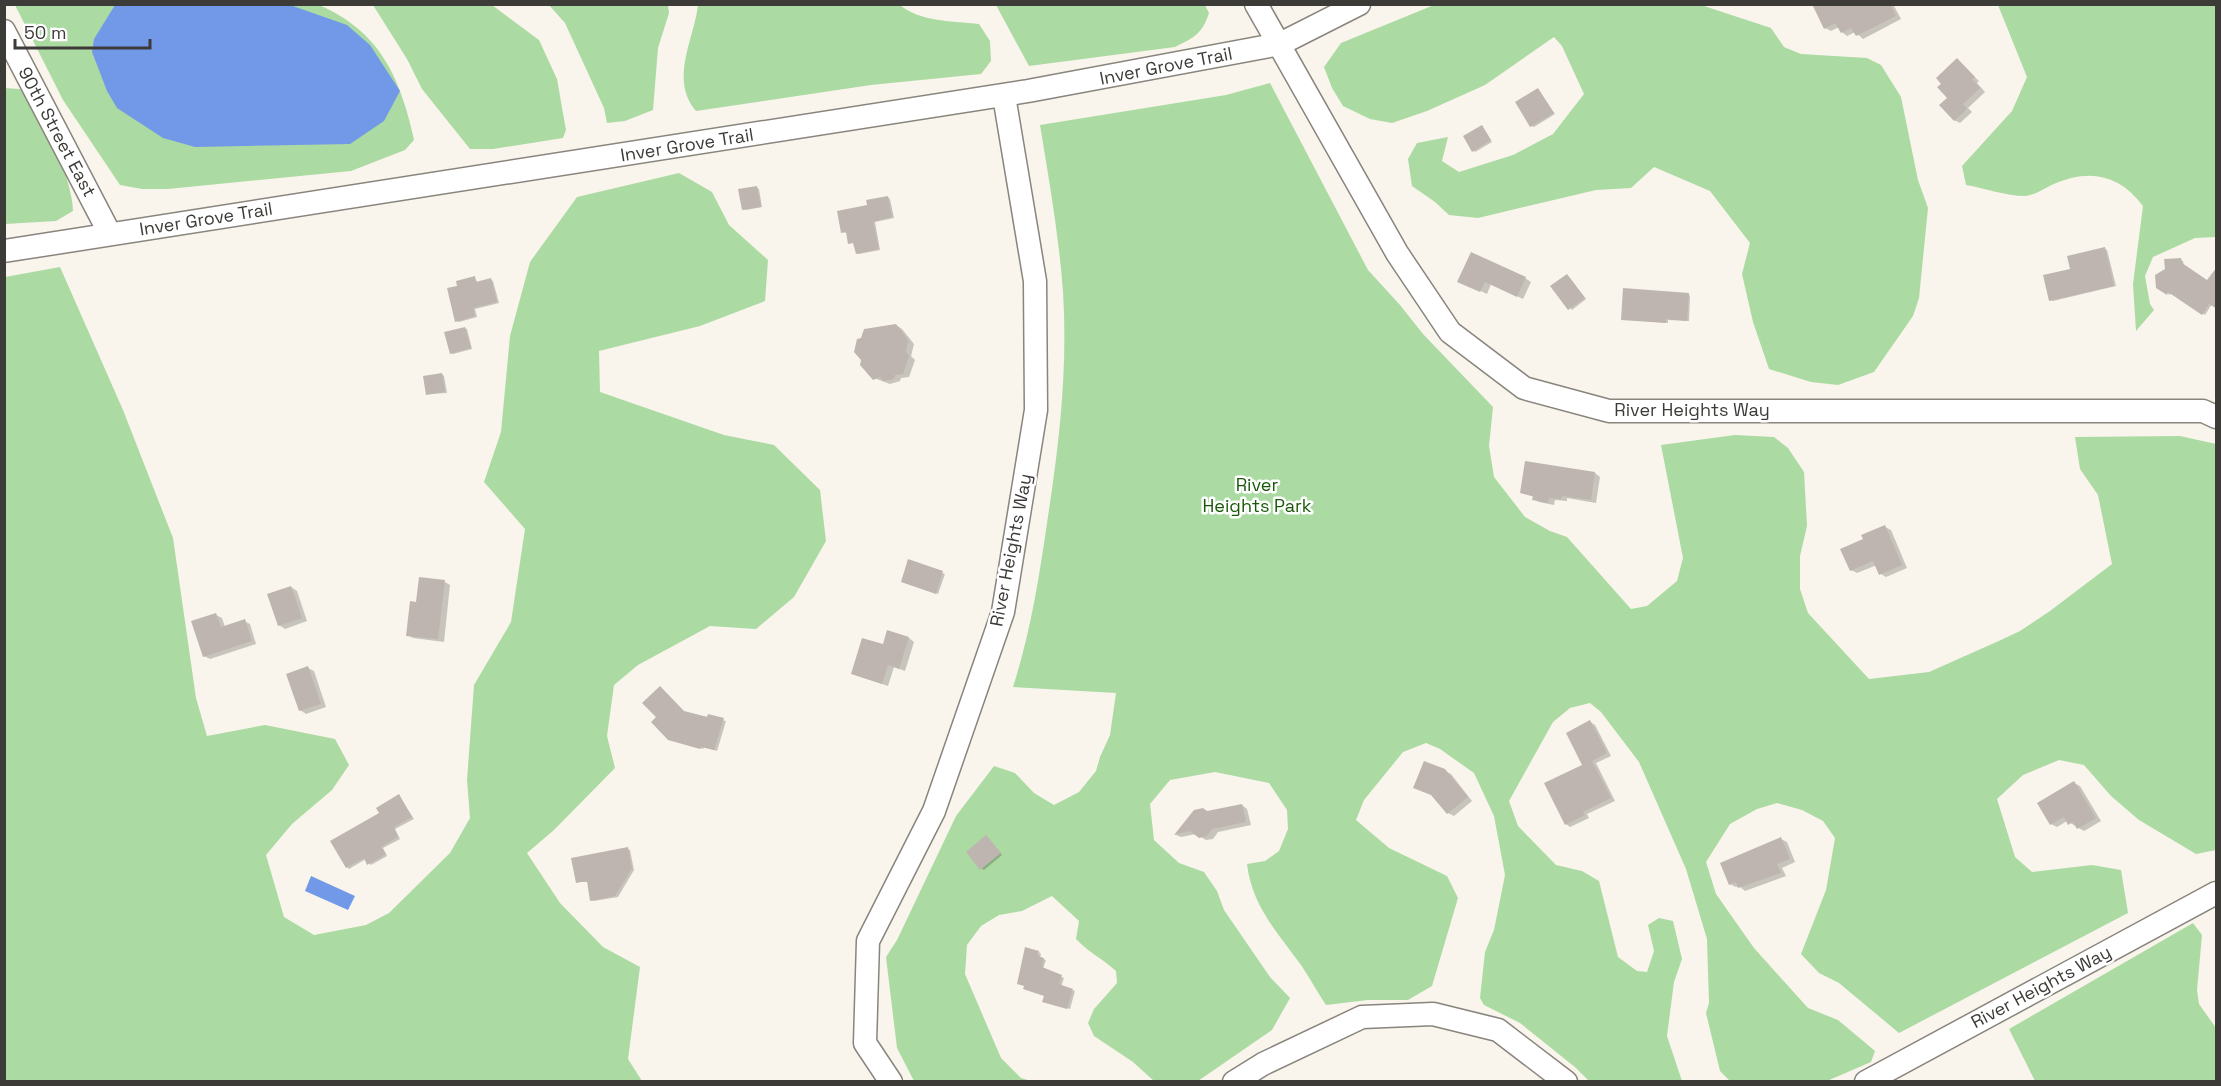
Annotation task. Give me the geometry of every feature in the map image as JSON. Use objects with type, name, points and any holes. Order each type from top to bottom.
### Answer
[{"type":"street","name":"River Heights Way","points":[[1256,4],[1397,253],[1450,332],[1524,388],[1609,411],[2203,411],[2217,417]]},
{"type":"street","name":"Inver Grove Trail","points":[[4,251],[1004,96],[1280,44],[1359,4]]},
{"type":"street","name":"90th Street East","points":[[4,31],[110,234]]},
{"type":"street","name":"River Heights Way","points":[[891,1082],[865,1043],[868,941],[934,811],[1003,612],[1036,410],[1035,281],[1004,96]]},
{"type":"street","name":"River Heights Way","points":[[1866,1082],[2217,893]]},
{"type":"street","points":[[1234,1082],[1263,1064],[1362,1017],[1433,1014],[1498,1030],[1566,1082]]},
{"type":"green space","points":[[15,5],[319,5],[340,16],[373,43],[394,77],[414,140],[405,150],[351,171],[168,189],[142,189],[120,185],[63,100]]},
{"type":"green space","points":[[373,5],[492,5],[539,40],[557,79],[566,130],[563,138],[493,149],[470,149],[422,89],[407,59]]},
{"type":"green space","points":[[549,5],[668,5],[669,13],[658,48],[653,110],[625,121],[607,123],[604,108],[565,23]]},
{"type":"green space","points":[[698,5],[900,5],[908,11],[927,18],[979,24],[990,41],[991,61],[981,74],[871,85],[696,111],[688,99],[684,86],[684,73],[685,59]]},
{"type":"green space","points":[[996,5],[1205,5],[1209,13],[1204,26],[1193,37],[1175,47],[1029,66]]},
{"type":"green space","points":[[1434,5],[1701,5],[1771,28],[1784,47],[1801,54],[1867,58],[1881,65],[1901,97],[1918,180],[1928,208],[1919,298],[1913,316],[1874,372],[1838,385],[1811,382],[1769,369],[1753,322],[1742,274],[1750,243],[1710,191],[1654,167],[1631,188],[1596,190],[1478,218],[1449,215],[1412,186],[1408,159],[1417,143],[1448,137],[1442,161],[1459,172],[1513,155],[1553,134],[1584,94],[1562,46],[1554,37],[1485,85],[1427,111],[1392,123],[1370,119],[1343,106],[1332,88],[1324,67],[1341,43]]},
{"type":"green space","points":[[1998,5],[2216,5],[2216,237],[2195,238],[2153,257],[2145,276],[2150,304],[2154,310],[2136,331],[2133,284],[2143,206],[2134,195],[2114,181],[2092,176],[2067,179],[2025,196],[1966,185],[1962,166],[2012,111],[2027,77]]},
{"type":"green space","name":"River Heights Park","points":[[1270,83],[1368,270],[1423,334],[1493,407],[1489,446],[1494,477],[1525,517],[1550,531],[1567,537],[1631,609],[1647,606],[1677,581],[1683,558],[1661,445],[1735,435],[1774,437],[1788,448],[1804,472],[1807,526],[1800,556],[1800,589],[1808,613],[1869,679],[1929,672],[2001,640],[2020,631],[2050,611],[2112,564],[2098,495],[2080,469],[2075,437],[2180,436],[2216,444],[2216,850],[2196,854],[2139,820],[2111,796],[2084,765],[2059,760],[2023,775],[1997,799],[2015,857],[2032,872],[2092,865],[2121,870],[2128,913],[1899,1033],[1839,983],[1819,973],[1801,954],[1826,890],[1835,838],[1823,821],[1802,810],[1777,803],[1757,809],[1730,824],[1706,862],[1716,894],[1754,948],[1808,1008],[1838,1020],[1875,1051],[1871,1062],[1827,1081],[1730,1081],[1720,1071],[1706,1013],[1709,1003],[1707,939],[1686,869],[1639,762],[1601,712],[1590,703],[1570,708],[1553,722],[1509,801],[1518,826],[1556,865],[1582,871],[1599,881],[1618,957],[1637,971],[1647,972],[1654,951],[1648,925],[1659,918],[1673,921],[1682,959],[1674,982],[1667,1036],[1682,1081],[1589,1081],[1520,1023],[1484,1005],[1480,998],[1485,952],[1494,930],[1505,875],[1494,816],[1474,773],[1440,749],[1426,743],[1403,752],[1364,800],[1356,820],[1389,848],[1447,876],[1458,898],[1432,986],[1408,1000],[1368,1000],[1326,1005],[1267,918],[1254,893],[1250,879],[1247,864],[1265,861],[1279,851],[1288,829],[1287,810],[1269,783],[1215,772],[1170,780],[1150,804],[1154,840],[1179,863],[1204,872],[1217,891],[1224,910],[1270,977],[1290,998],[1272,1030],[1198,1081],[1154,1081],[1133,1062],[1094,1036],[1088,1023],[1094,1009],[1117,983],[1116,971],[1076,939],[1079,921],[1052,896],[1022,911],[999,915],[981,926],[967,945],[965,974],[1001,1058],[1021,1078],[1031,1081],[914,1081],[897,1048],[886,957],[897,940],[956,816],[994,766],[1015,773],[1034,793],[1054,805],[1079,792],[1096,771],[1110,735],[1116,693],[1013,687],[1029,627],[1041,565],[1055,465],[1063,379],[1063,292],[1040,125],[1226,95]]},
{"type":"green space","points":[[4,88],[20,89],[29,99],[55,146],[68,181],[73,211],[56,221],[5,224]]},
{"type":"green space","points":[[679,173],[712,192],[729,225],[768,260],[765,301],[700,326],[599,351],[600,392],[724,435],[774,445],[820,490],[826,541],[794,597],[756,629],[710,626],[638,665],[614,685],[607,736],[615,768],[554,830],[527,853],[560,903],[603,947],[640,967],[628,1059],[642,1081],[5,1081],[5,277],[60,267],[123,410],[173,538],[196,698],[207,736],[265,725],[335,739],[349,765],[332,790],[292,824],[266,855],[284,917],[314,935],[366,925],[389,913],[450,853],[470,818],[467,780],[474,685],[511,622],[525,529],[484,482],[501,432],[510,336],[530,262],[577,197]]},
{"type":"green space","points":[[2193,923],[2202,935],[2197,990],[2199,1004],[2216,1028],[2216,1081],[2035,1081],[2009,1029]]},
{"type":"water","points":[[115,5],[290,5],[347,25],[370,45],[400,91],[384,121],[350,144],[195,147],[163,138],[117,108],[107,91],[92,52],[94,39]]},
{"type":"water","points":[[311,876],[355,896],[348,910],[305,891]]},
{"type":"building","points":[[1812,4],[1890,4],[1896,16],[1856,36],[1851,28],[1841,33],[1835,23],[1824,29]]},
{"type":"building","points":[[1957,58],[1975,77],[1972,79],[1980,88],[1963,104],[1967,109],[1954,121],[1939,105],[1947,98],[1937,87],[1941,84],[1936,78]]},
{"type":"building","points":[[1538,88],[1554,113],[1530,127],[1515,102]]},
{"type":"building","points":[[1482,125],[1491,140],[1472,152],[1463,136]]},
{"type":"building","points":[[757,186],[761,207],[742,210],[738,189]]},
{"type":"building","points":[[888,196],[892,217],[873,222],[879,249],[856,254],[853,243],[848,244],[846,232],[841,233],[837,211],[867,205],[866,200]]},
{"type":"building","points":[[2105,247],[2114,286],[2049,301],[2043,275],[2070,269],[2067,256]]},
{"type":"building","points":[[1471,252],[1526,277],[1517,297],[1485,282],[1480,292],[1457,282]]},
{"type":"building","points":[[2181,258],[2182,263],[2207,280],[2217,267],[2217,309],[2209,304],[2202,315],[2168,292],[2167,295],[2156,288],[2155,275],[2165,269],[2164,259]]},
{"type":"building","points":[[1567,274],[1585,298],[1568,310],[1550,286]]},
{"type":"building","points":[[475,276],[476,282],[491,278],[497,302],[473,308],[475,316],[455,322],[447,288],[457,286],[456,281]]},
{"type":"building","points":[[1623,288],[1689,293],[1687,321],[1666,319],[1666,323],[1621,320]]},
{"type":"building","points":[[896,324],[908,340],[906,352],[909,356],[903,374],[895,375],[894,379],[883,381],[880,377],[873,380],[860,365],[861,360],[854,352],[857,339],[861,338],[864,329]]},
{"type":"building","points":[[465,327],[471,348],[450,354],[444,332]]},
{"type":"building","points":[[442,373],[445,392],[426,395],[423,376]]},
{"type":"building","points":[[1525,461],[1595,472],[1591,500],[1562,496],[1561,499],[1549,498],[1548,503],[1532,500],[1533,496],[1520,493]]},
{"type":"building","points":[[1885,525],[1902,565],[1879,575],[1873,561],[1850,571],[1840,549],[1863,539],[1861,535]]},
{"type":"building","points":[[908,559],[943,571],[936,594],[901,582]]},
{"type":"building","points":[[419,577],[445,580],[438,639],[406,636],[410,601],[416,602]]},
{"type":"building","points":[[291,586],[302,618],[278,626],[267,594]]},
{"type":"building","points":[[216,613],[221,627],[245,619],[252,641],[203,657],[191,621]]},
{"type":"building","points":[[887,630],[909,637],[899,669],[888,665],[882,684],[851,674],[862,638],[883,644]]},
{"type":"building","points":[[308,666],[321,704],[299,711],[286,674]]},
{"type":"building","points":[[660,686],[684,711],[707,717],[708,714],[724,718],[714,750],[701,747],[700,749],[668,740],[651,722],[656,717],[642,703]]},
{"type":"building","points":[[1590,720],[1607,753],[1592,761],[1611,798],[1583,812],[1585,815],[1565,825],[1544,783],[1582,765],[1566,733]]},
{"type":"building","points":[[1424,761],[1445,769],[1468,797],[1447,814],[1431,795],[1413,788]]},
{"type":"building","points":[[2074,781],[2096,818],[2077,829],[2073,822],[2068,825],[2064,817],[2050,825],[2037,803]]},
{"type":"building","points":[[399,794],[412,817],[394,827],[398,837],[381,847],[386,854],[367,865],[364,858],[346,868],[330,841],[379,813],[376,808]]},
{"type":"building","points":[[1242,804],[1246,822],[1212,829],[1207,836],[1199,838],[1190,831],[1174,835],[1194,810],[1203,808],[1207,811]]},
{"type":"building","points":[[986,835],[1001,853],[980,870],[966,852]]},
{"type":"building","points":[[1781,837],[1790,859],[1777,864],[1781,873],[1738,888],[1736,882],[1729,885],[1720,863]]},
{"type":"building","points":[[628,847],[632,868],[615,896],[590,901],[587,881],[576,883],[571,858]]},
{"type":"building","points":[[1025,947],[1039,951],[1038,956],[1044,958],[1042,967],[1062,975],[1059,984],[1073,989],[1067,1009],[1042,1002],[1044,996],[1023,989],[1024,986],[1017,984]]}]
